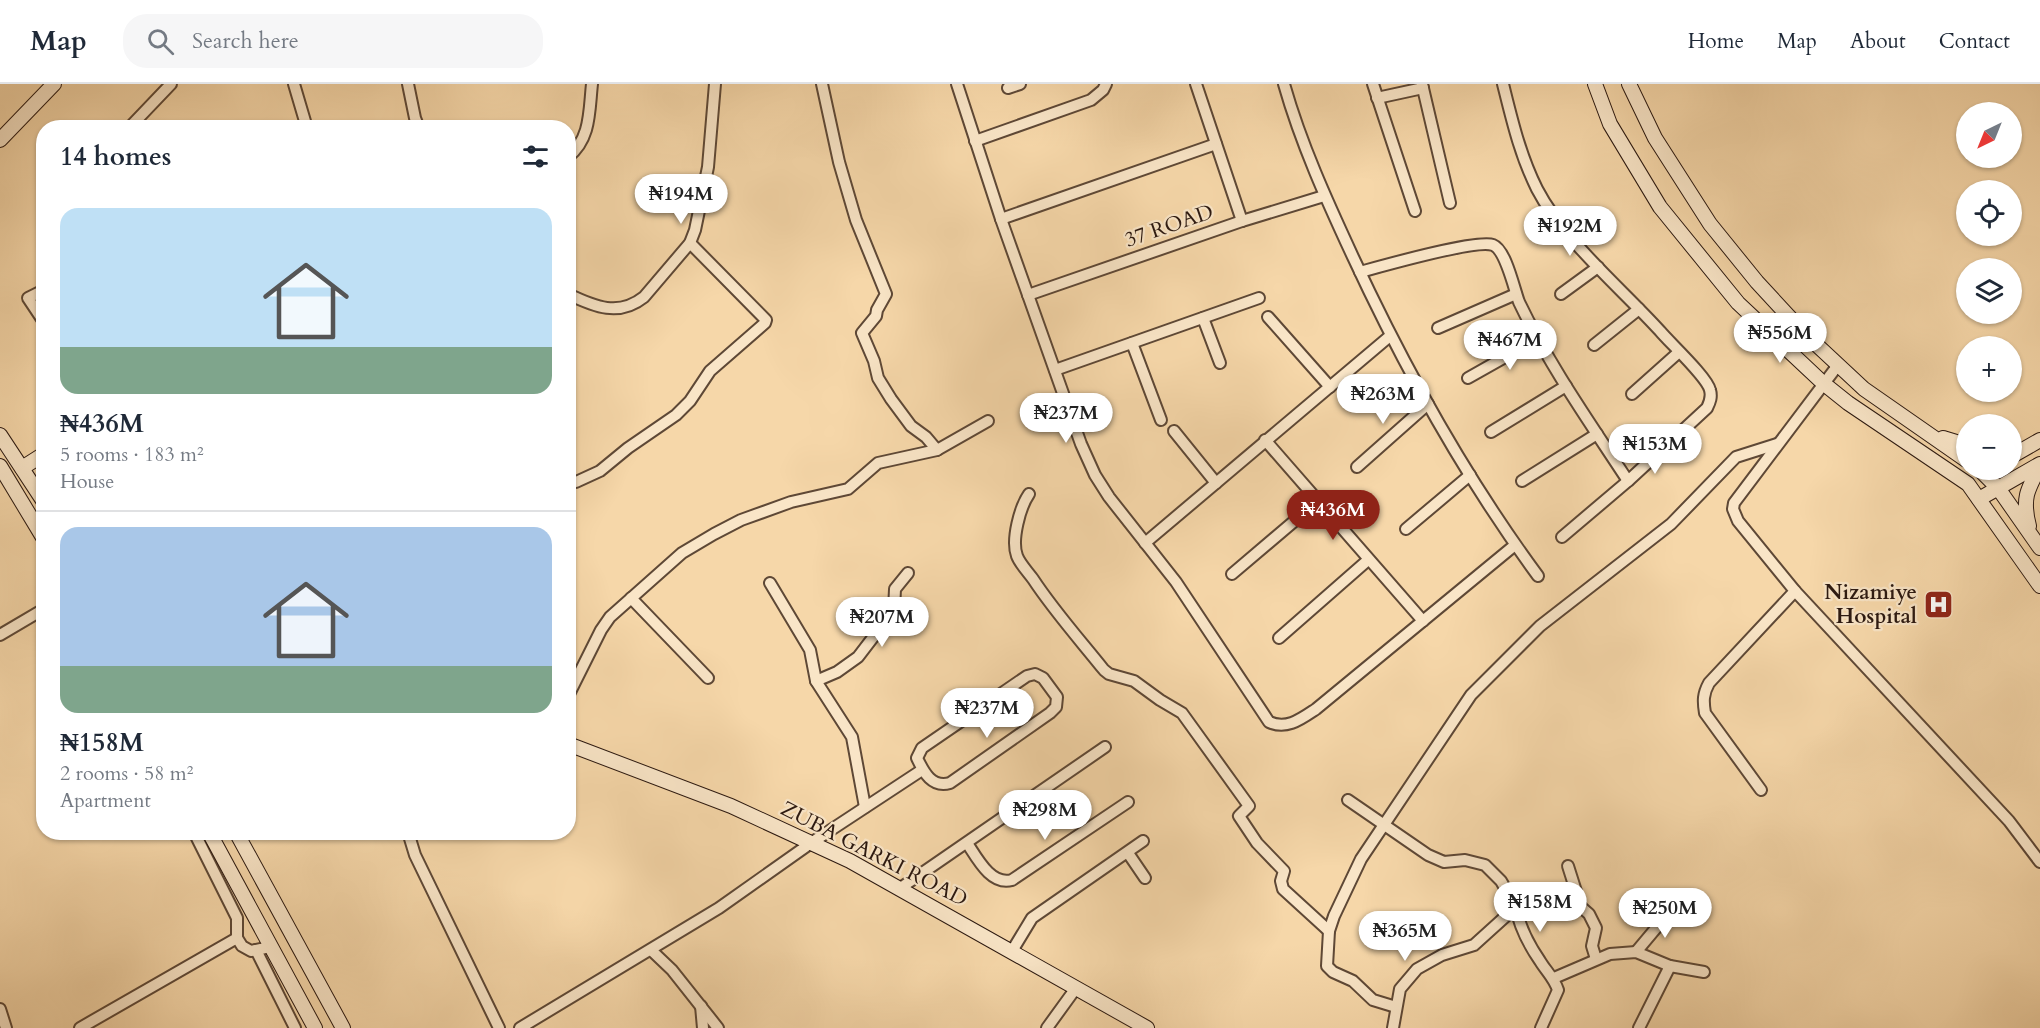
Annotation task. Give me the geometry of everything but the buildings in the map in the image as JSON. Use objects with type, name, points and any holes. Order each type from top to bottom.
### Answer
[{"type":"street","points":[[0,140],[54,84]]},
{"type":"street","points":[[137,120],[171,84]]},
{"type":"street","points":[[294,84],[305,120]]},
{"type":"street","points":[[408,84],[416,120]]},
{"type":"street","points":[[576,150],[582,144],[586,134],[591,84]]},
{"type":"street","points":[[576,297],[604,308],[621,310],[636,304],[690,243],[695,230],[708,167],[715,84]]},
{"type":"street","points":[[822,84],[839,162],[856,220],[886,294],[876,316],[862,333],[874,361],[878,378],[891,399],[911,426],[926,437],[937,450]]},
{"type":"street","points":[[957,84],[1001,219],[1081,444],[1095,475],[1109,497],[1176,582],[1269,722],[1276,725],[1287,725],[1316,709],[1515,545]]},
{"type":"street","points":[[1008,88],[1020,84]]},
{"type":"street","points":[[975,141],[1091,100],[1103,90],[1106,84]]},
{"type":"street","points":[[1196,84],[1242,221]]},
{"type":"street","points":[[1284,84],[1324,196],[1390,336],[1470,475],[1538,576]]},
{"type":"street","points":[[1373,84],[1415,211]]},
{"type":"street","points":[[1503,84],[1520,151],[1538,190],[1556,219],[1679,352],[1708,385],[1711,392],[1707,408],[1628,481],[1562,537]]},
{"type":"street","points":[[1595,84],[1610,124],[1660,207],[1738,303],[1823,383],[1848,403],[1968,484],[2040,586]]},
{"type":"street","points":[[1629,84],[1654,138],[1710,224],[1757,282],[1805,334],[1864,389],[1956,453]]},
{"type":"street","points":[[1377,98],[1423,86],[1450,203]]},
{"type":"street","points":[[1001,219],[1216,144]]},
{"type":"street","name":"37 ROAD","points":[[1028,295],[1242,221],[1324,196]]},
{"type":"street","points":[[576,482],[600,471],[628,448],[676,415],[690,401],[710,371],[765,323],[766,320],[690,243]]},
{"type":"street","points":[[1360,272],[1452,249],[1491,244],[1497,247],[1503,255],[1516,294],[1537,339],[1628,481]]},
{"type":"street","points":[[1561,294],[1598,267]]},
{"type":"street","points":[[36,294],[28,298],[36,310]]},
{"type":"street","points":[[1438,328],[1516,294]]},
{"type":"street","points":[[1055,370],[1259,298]]},
{"type":"street","points":[[1594,345],[1639,309]]},
{"type":"street","points":[[1268,317],[1330,387]]},
{"type":"street","points":[[1203,318],[1220,363]]},
{"type":"street","points":[[1145,543],[1390,336]]},
{"type":"street","points":[[1468,378],[1537,339]]},
{"type":"street","points":[[1132,343],[1161,420]]},
{"type":"street","points":[[1632,394],[1679,352]]},
{"type":"street","points":[[1838,364],[1737,495],[1733,509],[1738,521],[1795,591],[2009,822],[2040,862]]},
{"type":"street","points":[[1491,432],[1566,386]]},
{"type":"street","points":[[1357,467],[1428,404]]},
{"type":"street","points":[[576,680],[610,617],[682,553],[741,520],[791,502],[848,489],[878,463],[937,450],[988,421]]},
{"type":"street","points":[[1174,431],[1216,483]]},
{"type":"street","points":[[1522,481],[1597,434]]},
{"type":"street","points":[[0,435],[36,490]]},
{"type":"street","points":[[1932,436],[1956,442]]},
{"type":"street","points":[[1265,440],[1368,560],[1424,621]]},
{"type":"street","points":[[2022,450],[2040,440]]},
{"type":"street","points":[[1396,1007],[1373,1000],[1353,981],[1333,972],[1327,966],[1329,931],[1361,860],[1471,695],[1502,662],[1564,605],[1671,524],[1736,458],[1777,444]]},
{"type":"street","points":[[22,468],[36,459]]},
{"type":"street","points":[[1979,499],[2040,465]]},
{"type":"street","points":[[2032,537],[2024,508],[2025,499],[2040,465]]},
{"type":"street","points":[[0,466],[36,526]]},
{"type":"street","points":[[1406,529],[1470,475]]},
{"type":"street","points":[[1968,484],[1973,480]]},
{"type":"street","points":[[1992,480],[2040,548]]},
{"type":"street","points":[[1029,494],[1023,502],[1018,522],[1017,556],[1044,596],[1109,674],[1134,681],[1182,713],[1249,806],[1239,816],[1257,843],[1284,871],[1281,881],[1284,889],[1329,931]]},
{"type":"street","points":[[1232,574],[1318,501]]},
{"type":"street","points":[[1279,638],[1368,560]]},
{"type":"street","points":[[816,681],[837,672],[858,657],[894,610],[895,589],[908,573]]},
{"type":"street","points":[[770,583],[810,650],[816,681],[852,737],[865,807]]},
{"type":"street","points":[[1761,790],[1705,713],[1704,692],[1709,683],[1795,591]]},
{"type":"street","points":[[631,598],[708,678]]},
{"type":"street","points":[[0,635],[36,614]]},
{"type":"street","points":[[1040,675],[1057,697],[1056,707],[1050,713],[950,783],[936,784],[922,770],[917,758],[922,748],[1027,676],[1040,675]]},
{"type":"street","name":"ZUBA GARKI ROAD","points":[[576,747],[731,806],[850,861],[1147,1028]]},
{"type":"street","points":[[899,889],[1105,747]]},
{"type":"street","points":[[520,1028],[719,908],[811,843],[922,770]]},
{"type":"street","points":[[1348,800],[1428,855],[1444,862],[1465,860],[1485,866],[1501,881],[1516,908],[1518,921],[1540,962],[1554,978],[1558,990],[1546,1020],[1540,1028]]},
{"type":"street","points":[[967,843],[986,870],[996,879],[1005,882],[1012,880],[1128,802]]},
{"type":"street","points":[[198,840],[237,918],[237,938],[242,946],[251,951],[263,948]]},
{"type":"street","points":[[213,840],[263,948],[295,1028]]},
{"type":"street","points":[[240,840],[343,1028]]},
{"type":"street","points":[[410,840],[415,855],[499,1028]]},
{"type":"street","points":[[1012,951],[1032,918],[1128,854],[1143,841]]},
{"type":"street","points":[[1128,854],[1145,878]]},
{"type":"street","points":[[1568,866],[1581,907],[1589,914],[1596,928],[1592,946],[1596,959]]},
{"type":"street","points":[[1393,1028],[1401,990],[1417,969],[1442,955],[1474,945],[1516,908]]},
{"type":"street","points":[[1636,951],[1668,911]]},
{"type":"street","points":[[80,1028],[237,938]]},
{"type":"street","points":[[263,948],[315,1028]]},
{"type":"street","points":[[651,950],[672,970],[718,1028]]},
{"type":"street","points":[[1554,978],[1610,954],[1636,951],[1670,966],[1704,972]]},
{"type":"street","points":[[1639,1028],[1670,966]]},
{"type":"street","points":[[1047,1028],[1076,988]]},
{"type":"street","points":[[701,1006],[703,1028]]},
{"type":"street","points":[[0,1009],[6,1028]]},
{"type":"place","name":"Nizamiye Hospital","points":[[1938,604]]}]
